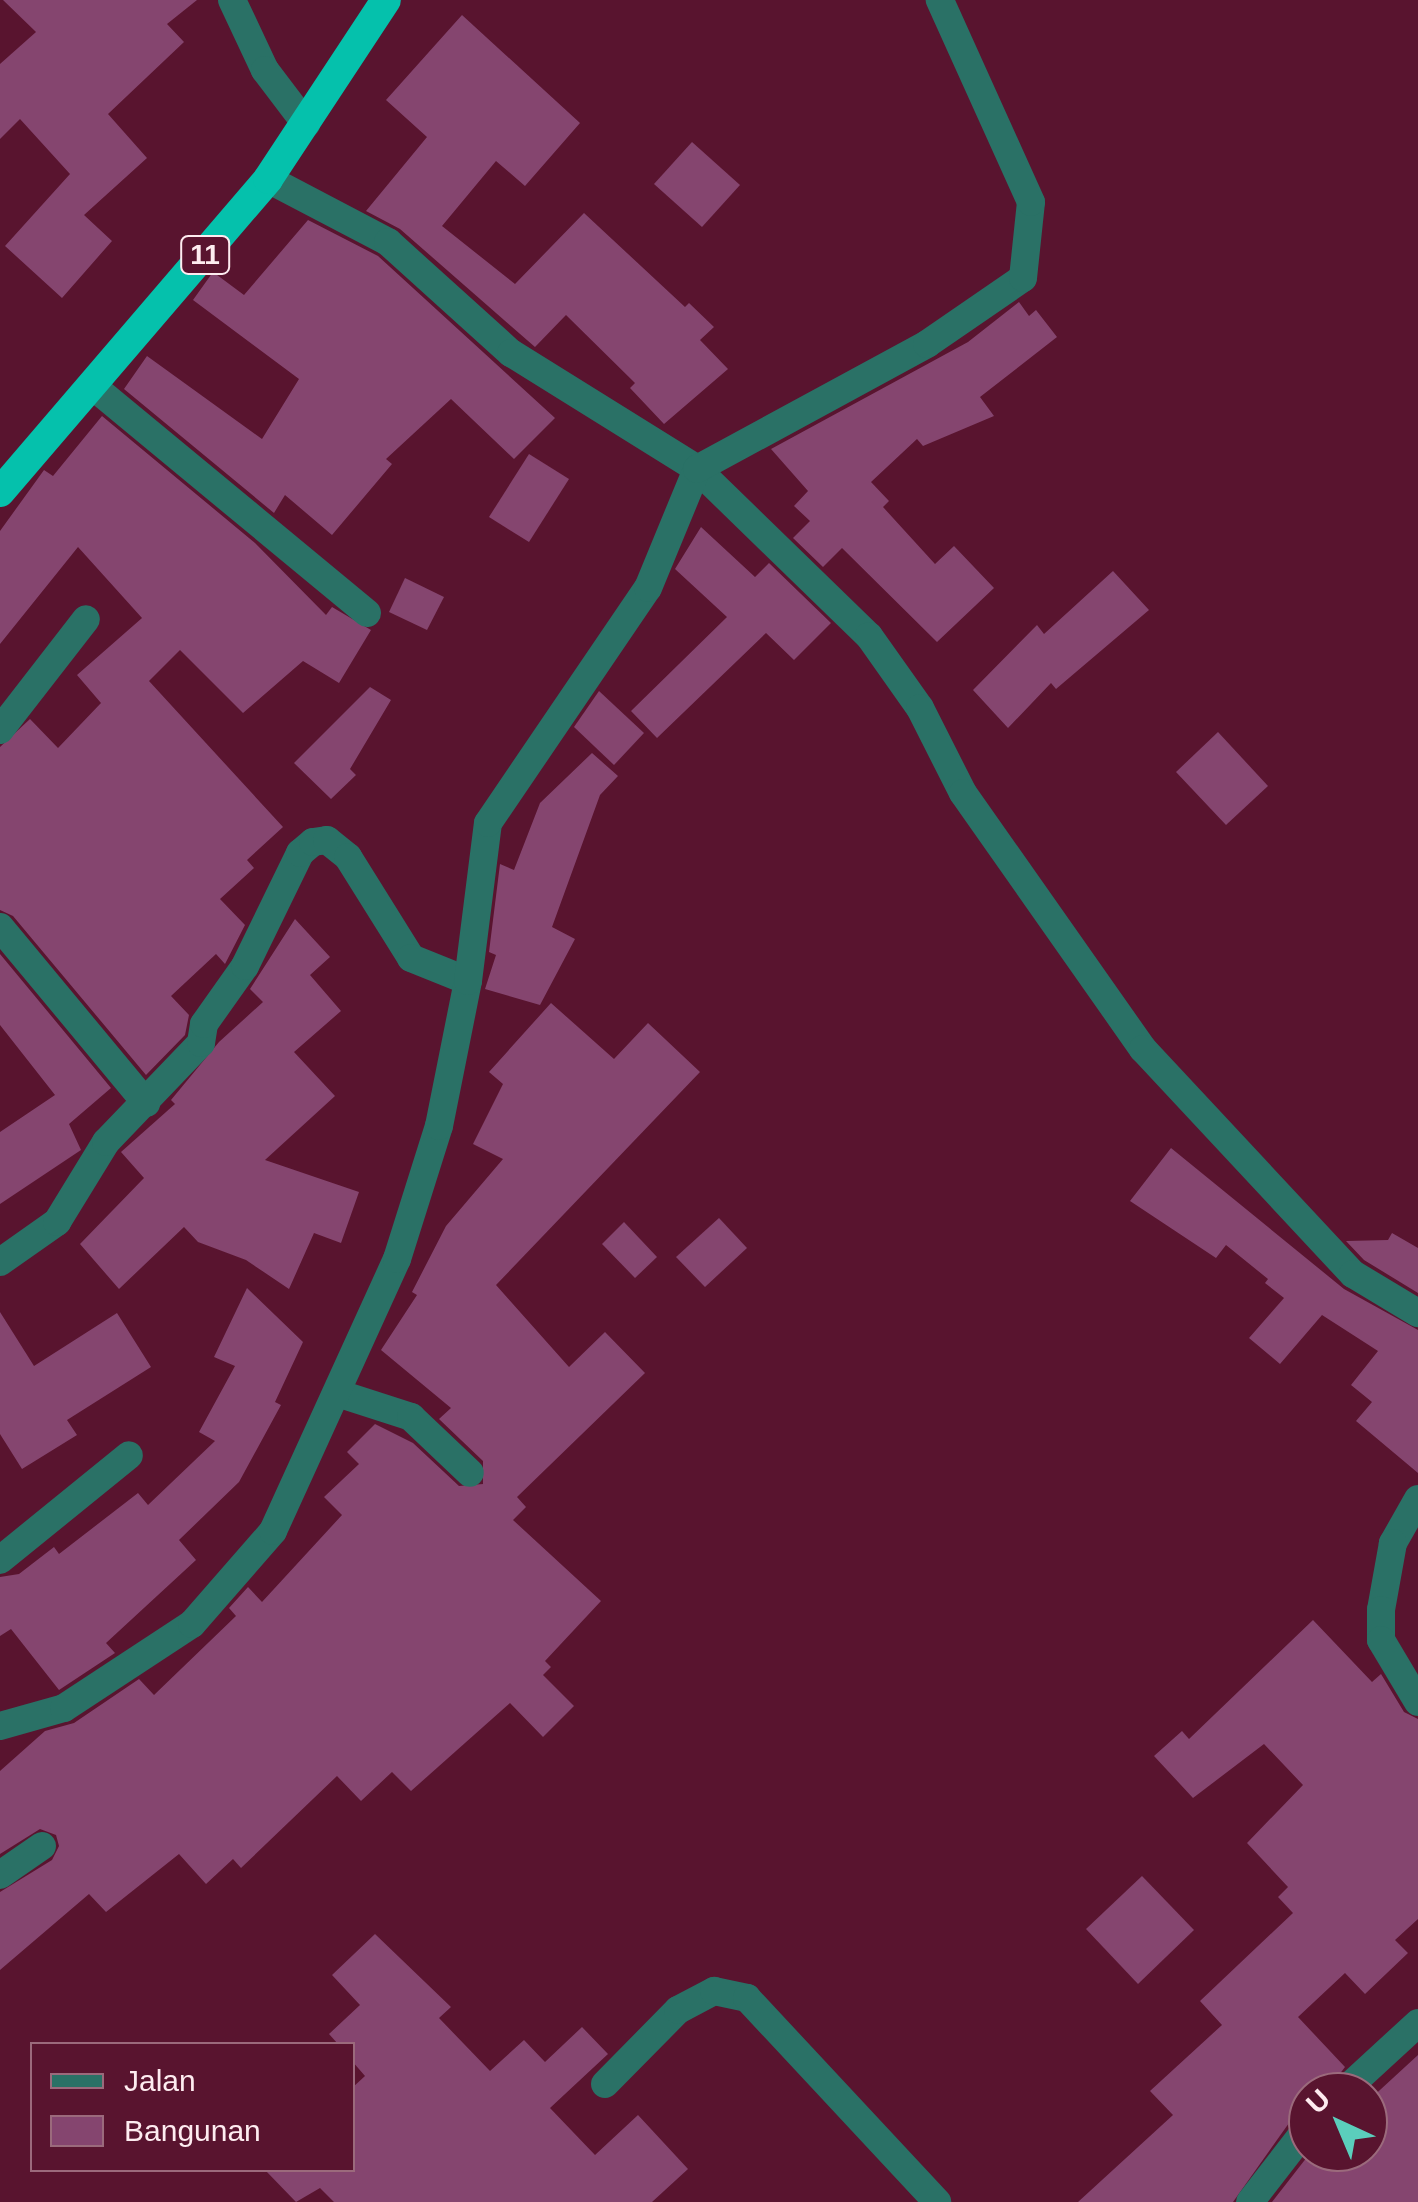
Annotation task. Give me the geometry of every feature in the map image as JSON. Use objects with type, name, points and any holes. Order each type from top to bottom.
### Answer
[{"type":"highway","name":"11","points":[[0,492],[94,388],[268,179],[386,0]]},
{"type":"street","points":[[232,0],[265,70],[306,124]]},
{"type":"street","points":[[0,1726],[64,1708],[192,1624],[274,1531],[340,1394],[397,1259],[439,1126],[468,981],[488,823],[648,588],[697,469],[928,344],[1023,278],[1032,202],[940,0]]},
{"type":"street","points":[[268,179],[388,242],[512,354],[697,469],[869,636],[920,708],[962,794],[1143,1049],[1354,1274],[1418,1312]]},
{"type":"street","points":[[94,388],[367,613]]},
{"type":"street","points":[[0,730],[86,618]]},
{"type":"street","points":[[0,1262],[57,1222],[106,1142],[201,1044],[204,1024],[245,966],[300,853],[313,842],[328,840],[348,857],[411,958],[468,981]]},
{"type":"street","points":[[0,927],[146,1103]]},
{"type":"street","points":[[340,1394],[411,1417],[470,1473]]},
{"type":"street","points":[[0,1560],[129,1455]]},
{"type":"street","points":[[1418,1499],[1393,1543],[1381,1625],[1394,1669],[1418,1702]]},
{"type":"street","points":[[0,1876],[42,1846]]},
{"type":"street","points":[[605,2084],[678,2010],[714,1991],[747,1998],[937,2202]]},
{"type":"street","points":[[1365,2072],[1418,2023]]},
{"type":"street","points":[[1250,2202],[1288,2153]]},
{"type":"building","points":[[3,0],[197,0],[167,24],[184,42],[108,114],[147,158],[84,215],[112,241],[62,298],[5,246],[70,174],[20,119],[0,139],[0,64],[36,32]]},
{"type":"building","points":[[462,15],[580,123],[525,186],[496,161],[442,226],[515,284],[584,213],[685,307],[689,303],[714,327],[700,340],[728,369],[664,424],[630,388],[635,383],[566,315],[535,347],[400,229],[366,211],[427,137],[386,100]]},
{"type":"building","points":[[692,142],[740,185],[702,227],[654,184]]},
{"type":"building","points":[[308,220],[378,256],[555,418],[514,459],[451,399],[386,459],[392,464],[332,535],[285,495],[274,513],[124,389],[147,356],[262,439],[299,379],[193,300],[213,272],[244,295]]},
{"type":"building","points":[[1019,302],[1029,316],[1036,310],[1057,337],[980,397],[994,416],[923,446],[917,439],[871,482],[889,501],[883,507],[935,564],[954,546],[994,588],[937,642],[842,548],[823,567],[793,538],[810,521],[794,506],[808,491],[771,449],[968,342]]},
{"type":"building","points":[[102,416],[255,543],[326,615],[332,607],[371,630],[339,683],[303,661],[243,713],[180,650],[149,681],[283,827],[247,860],[254,868],[220,899],[245,925],[225,964],[216,954],[171,996],[189,1015],[185,1035],[146,1075],[13,916],[0,910],[0,747],[30,719],[58,748],[101,703],[77,675],[142,618],[78,547],[0,644],[0,531],[44,470],[53,476]]},
{"type":"building","points":[[529,454],[569,479],[529,542],[489,517]]},
{"type":"building","points":[[701,527],[755,577],[769,563],[831,623],[794,660],[766,633],[657,738],[631,711],[727,617],[675,569]]},
{"type":"building","points":[[1113,571],[1149,610],[1056,689],[1051,683],[1008,728],[973,690],[1037,625],[1044,634]]},
{"type":"building","points":[[405,578],[444,597],[427,630],[389,612]]},
{"type":"building","points":[[370,687],[391,700],[350,769],[356,775],[331,799],[294,763]]},
{"type":"building","points":[[599,691],[644,733],[614,765],[574,727]]},
{"type":"building","points":[[1218,732],[1268,786],[1226,825],[1176,772]]},
{"type":"building","points":[[592,753],[618,776],[600,795],[552,927],[575,939],[540,1005],[485,989],[496,955],[489,952],[500,864],[514,870],[540,803]]},
{"type":"building","points":[[295,919],[330,957],[310,975],[341,1011],[294,1052],[335,1096],[265,1160],[359,1192],[341,1243],[314,1233],[289,1289],[246,1260],[198,1242],[184,1227],[119,1289],[80,1244],[144,1178],[121,1152],[175,1104],[171,1100],[219,1042],[263,1002],[250,989]]},
{"type":"building","points":[[0,954],[111,1088],[69,1124],[81,1150],[0,1204],[0,1132],[55,1095],[0,1025]]},
{"type":"building","points":[[551,1003],[614,1059],[648,1023],[700,1072],[496,1285],[569,1367],[605,1332],[645,1373],[517,1497],[526,1507],[513,1520],[601,1601],[545,1661],[551,1667],[543,1675],[574,1706],[543,1737],[510,1703],[411,1791],[392,1772],[361,1801],[337,1776],[241,1868],[233,1859],[206,1884],[179,1854],[106,1912],[89,1894],[0,1970],[0,1892],[52,1860],[59,1846],[56,1835],[40,1829],[0,1854],[0,1771],[45,1731],[74,1723],[139,1679],[154,1695],[236,1616],[229,1608],[248,1587],[262,1602],[342,1515],[324,1497],[359,1464],[347,1452],[375,1424],[413,1443],[459,1486],[483,1484],[483,1461],[439,1419],[451,1408],[381,1350],[417,1295],[412,1292],[446,1226],[503,1159],[473,1144],[503,1084],[489,1072]]},
{"type":"building","points":[[1171,1148],[1344,1289],[1418,1330],[1418,1473],[1356,1421],[1372,1402],[1351,1385],[1378,1351],[1322,1315],[1280,1364],[1249,1338],[1284,1298],[1265,1283],[1268,1279],[1226,1245],[1216,1258],[1130,1201]]},
{"type":"building","points":[[719,1218],[747,1248],[705,1287],[676,1257]]},
{"type":"building","points":[[624,1222],[657,1257],[635,1278],[602,1244]]},
{"type":"building","points":[[1392,1233],[1418,1248],[1418,1293],[1364,1260],[1346,1241],[1388,1240]]},
{"type":"building","points":[[247,1288],[303,1342],[275,1402],[281,1405],[239,1482],[179,1540],[196,1560],[106,1643],[115,1653],[59,1690],[11,1629],[0,1636],[0,1577],[19,1574],[54,1547],[59,1554],[138,1493],[148,1505],[215,1441],[199,1432],[235,1366],[214,1357]]},
{"type":"building","points":[[0,1312],[34,1366],[117,1313],[151,1367],[67,1420],[77,1435],[22,1469],[0,1434]]},
{"type":"building","points":[[1313,1620],[1372,1682],[1381,1674],[1404,1712],[1418,1719],[1418,1919],[1395,1940],[1408,1953],[1365,1994],[1345,1973],[1298,2017],[1345,2067],[1341,2072],[1288,2072],[1288,2124],[1233,2202],[1078,2202],[1173,2115],[1150,2091],[1222,2025],[1200,2001],[1293,1913],[1278,1897],[1288,1887],[1247,1843],[1303,1785],[1264,1744],[1193,1798],[1154,1756],[1182,1731],[1189,1739]]},
{"type":"building","points":[[1142,1876],[1194,1930],[1138,1984],[1086,1929]]},
{"type":"building","points":[[375,1934],[451,2007],[439,2018],[490,2071],[524,2040],[545,2062],[582,2027],[608,2054],[550,2108],[595,2155],[638,2115],[688,2169],[652,2202],[334,2202],[320,2188],[296,2202],[267,2172],[355,2172],[355,2085],[365,2076],[355,2064],[355,2042],[336,2042],[329,2034],[360,2005],[332,1975]]},
{"type":"building","points":[[1418,2055],[1418,2202],[1272,2202],[1295,2172],[1388,2172],[1388,2083]]}]
